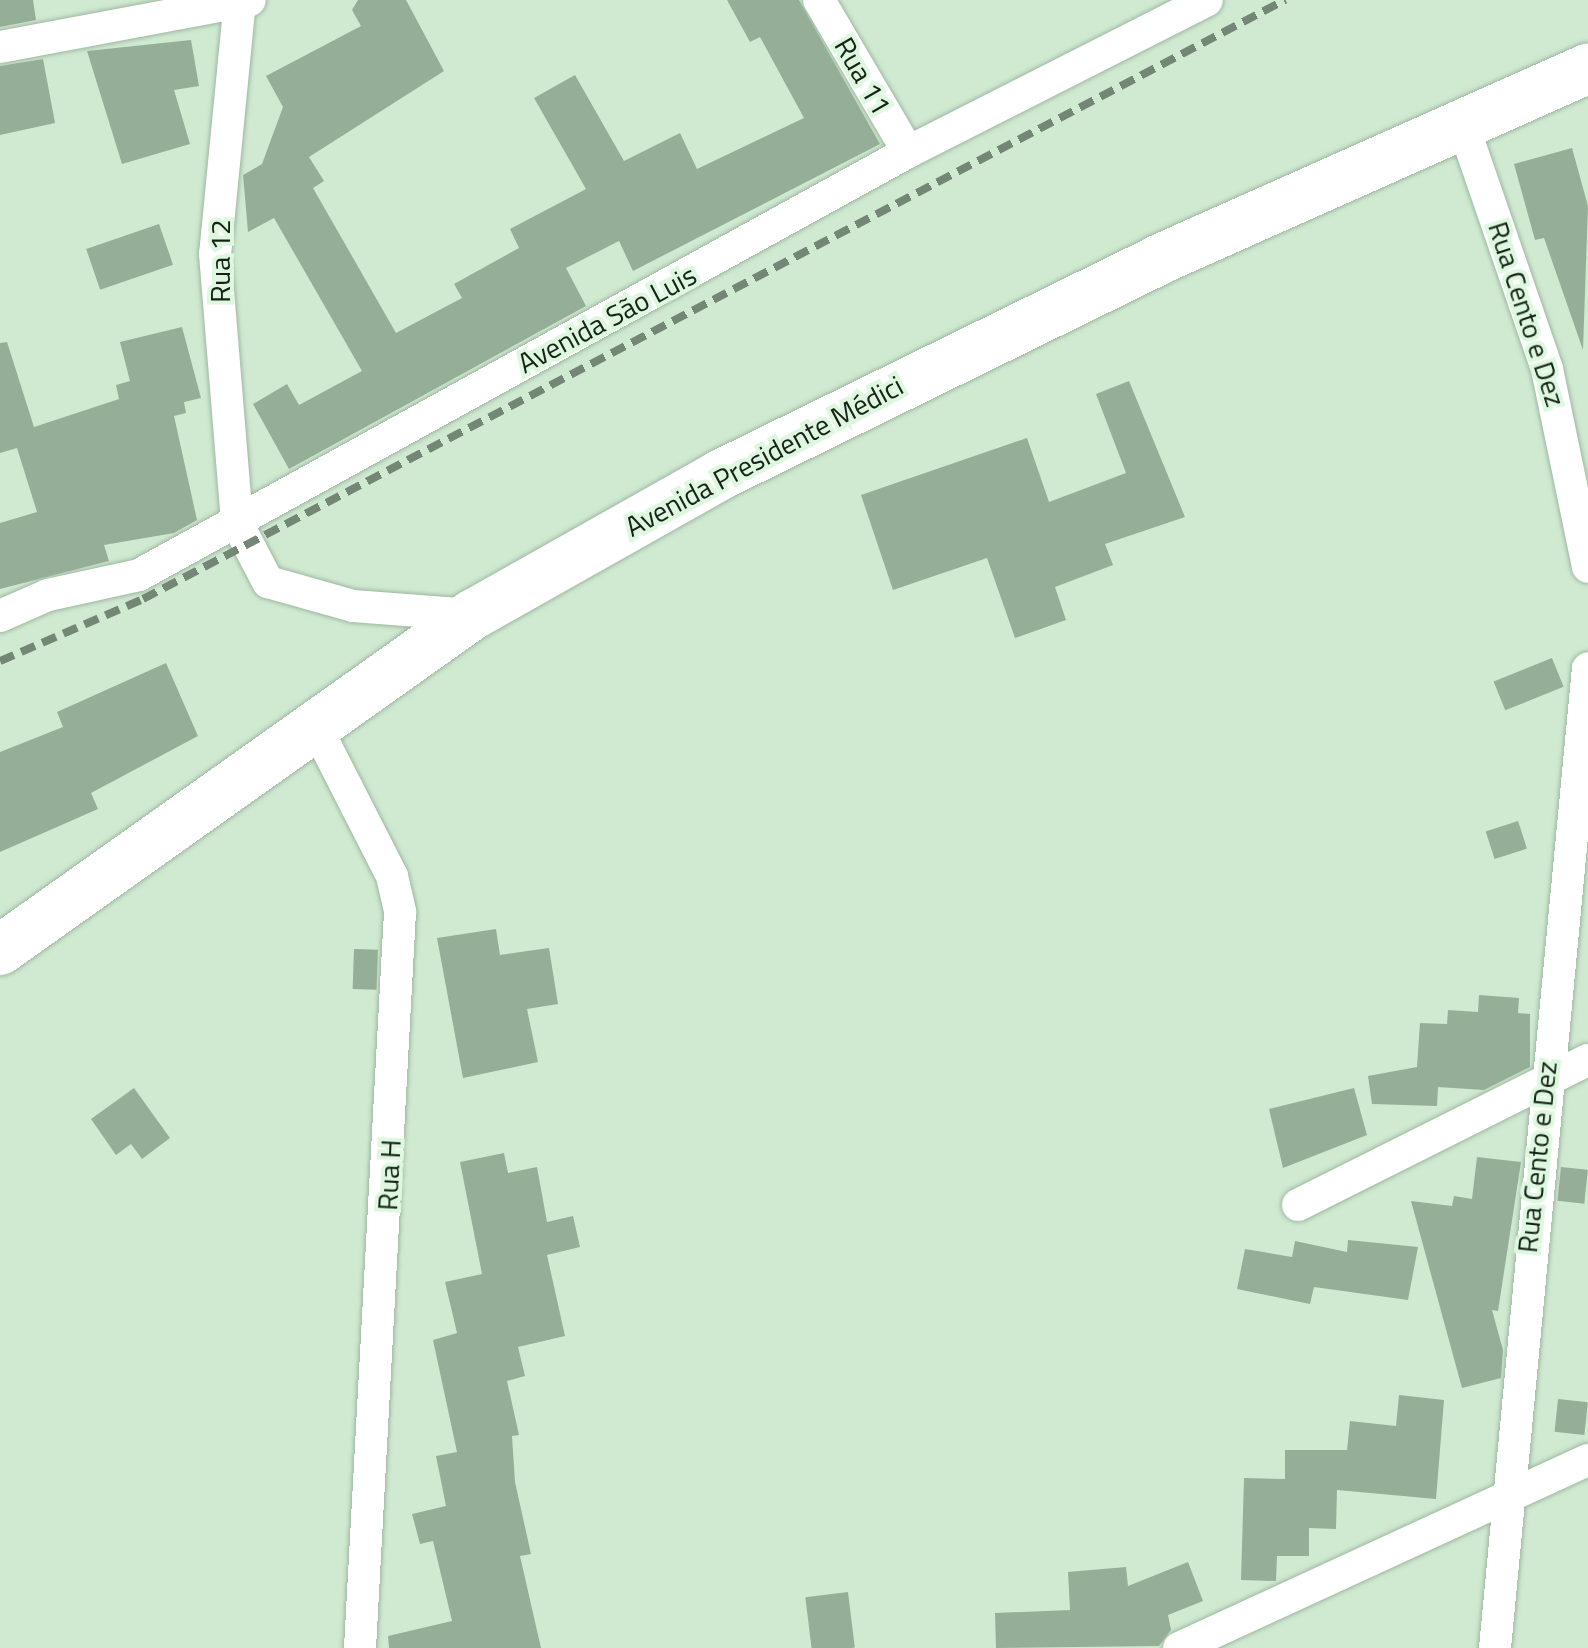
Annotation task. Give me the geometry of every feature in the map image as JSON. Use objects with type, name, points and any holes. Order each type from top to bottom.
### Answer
[{"type":"main road","name":"Avenida Presidente Médici","points":[[0,950],[313,722],[472,615],[890,388],[1588,70]]},
{"type":"street","name":"Rua 11","points":[[819,0],[908,152]]},
{"type":"street","name":"Avenida São Luis","points":[[0,616],[48,595],[139,575],[908,152],[1207,0]]},
{"type":"street","points":[[0,47],[243,2]]},
{"type":"street","name":"Rua 12","points":[[237,523],[215,254],[243,2]]},
{"type":"street","name":"Rua Cento e Dez","points":[[1464,125],[1547,369],[1588,566]]},
{"type":"street","points":[[237,523],[268,582],[352,606],[472,615]]},
{"type":"street","name":"Rua Cento e Dez","points":[[1495,1648],[1504,1502],[1588,668]]},
{"type":"street","name":"Rua H","points":[[313,722],[392,876],[400,912],[360,1648]]},
{"type":"street","points":[[1298,1205],[1588,1060]]},
{"type":"street","points":[[1179,1648],[1504,1502],[1588,1460]]},
{"type":"building","points":[[0,0],[33,0],[36,20],[0,27]]},
{"type":"building","points":[[358,0],[406,0],[444,71],[309,157],[324,181],[313,188],[396,333],[462,298],[454,284],[519,248],[510,229],[586,189],[534,98],[575,75],[624,161],[680,133],[697,169],[804,118],[760,37],[750,42],[727,0],[799,0],[880,144],[633,271],[619,241],[566,268],[586,306],[289,469],[253,404],[287,384],[299,405],[362,371],[274,218],[248,232],[243,175],[262,164],[283,107],[266,76],[361,26],[352,10]]},
{"type":"building","points":[[191,40],[199,86],[174,90],[190,144],[122,164],[87,51]]},
{"type":"building","points":[[43,59],[55,123],[0,135],[0,66]]},
{"type":"building","points":[[1572,148],[1588,206],[1583,350],[1544,238],[1535,240],[1514,164]]},
{"type":"building","points":[[159,224],[173,265],[100,290],[86,249]]},
{"type":"building","points":[[182,327],[201,398],[184,402],[186,413],[174,416],[197,520],[174,533],[104,545],[109,561],[0,589],[0,523],[37,512],[17,448],[0,453],[0,343],[7,342],[34,427],[119,399],[116,385],[130,381],[120,342]]},
{"type":"building","points":[[1129,381],[1185,517],[1105,544],[1113,565],[1055,587],[1066,620],[1015,638],[987,558],[893,590],[861,495],[1027,438],[1049,502],[1126,473],[1096,394]]},
{"type":"building","points":[[1552,658],[1564,687],[1505,710],[1494,682]]},
{"type":"building","points":[[166,663],[198,736],[91,793],[98,809],[0,852],[0,752],[63,727],[57,712]]},
{"type":"building","points":[[1518,821],[1527,849],[1495,859],[1486,832]]},
{"type":"building","points":[[496,929],[500,955],[549,948],[558,1004],[527,1009],[538,1062],[463,1078],[437,938]]},
{"type":"building","points":[[354,949],[378,950],[377,990],[353,989]]},
{"type":"building","points":[[1479,995],[1519,998],[1518,1013],[1530,1014],[1530,1067],[1484,1090],[1438,1087],[1437,1106],[1372,1104],[1368,1076],[1417,1067],[1420,1023],[1447,1024],[1448,1010],[1478,1012]]},
{"type":"building","points":[[134,1088],[170,1138],[142,1159],[131,1144],[116,1155],[91,1119]]},
{"type":"building","points":[[1354,1088],[1367,1135],[1283,1168],[1269,1109]]},
{"type":"building","points":[[504,1153],[508,1173],[537,1167],[547,1222],[573,1216],[580,1247],[547,1255],[565,1336],[518,1347],[525,1376],[507,1381],[519,1435],[512,1436],[515,1482],[531,1554],[520,1556],[541,1648],[389,1648],[388,1636],[452,1621],[433,1541],[420,1544],[412,1514],[446,1506],[436,1456],[457,1452],[433,1340],[457,1333],[445,1282],[482,1274],[460,1162]]},
{"type":"building","points":[[1477,1157],[1521,1162],[1498,1311],[1492,1310],[1503,1350],[1501,1378],[1462,1388],[1411,1201],[1452,1206],[1454,1196],[1472,1199]]},
{"type":"building","points":[[1561,1167],[1588,1170],[1584,1204],[1557,1201]]},
{"type":"building","points":[[1348,1240],[1418,1247],[1408,1300],[1314,1287],[1310,1304],[1237,1289],[1245,1249],[1292,1257],[1295,1241],[1347,1252]]},
{"type":"building","points":[[1399,1395],[1444,1400],[1436,1499],[1337,1490],[1336,1529],[1309,1528],[1309,1556],[1277,1556],[1276,1581],[1241,1580],[1244,1478],[1285,1479],[1285,1450],[1347,1450],[1350,1421],[1396,1426]]},
{"type":"building","points":[[1558,1399],[1588,1402],[1584,1435],[1555,1432]]},
{"type":"building","points":[[1188,1562],[1203,1601],[1168,1615],[1171,1630],[1159,1646],[996,1648],[995,1613],[1070,1610],[1068,1572],[1126,1567],[1128,1586]]},
{"type":"building","points":[[848,1592],[855,1648],[812,1648],[805,1597]]},
{"type":"railway","points":[[0,661],[143,599],[1285,0]]}]
